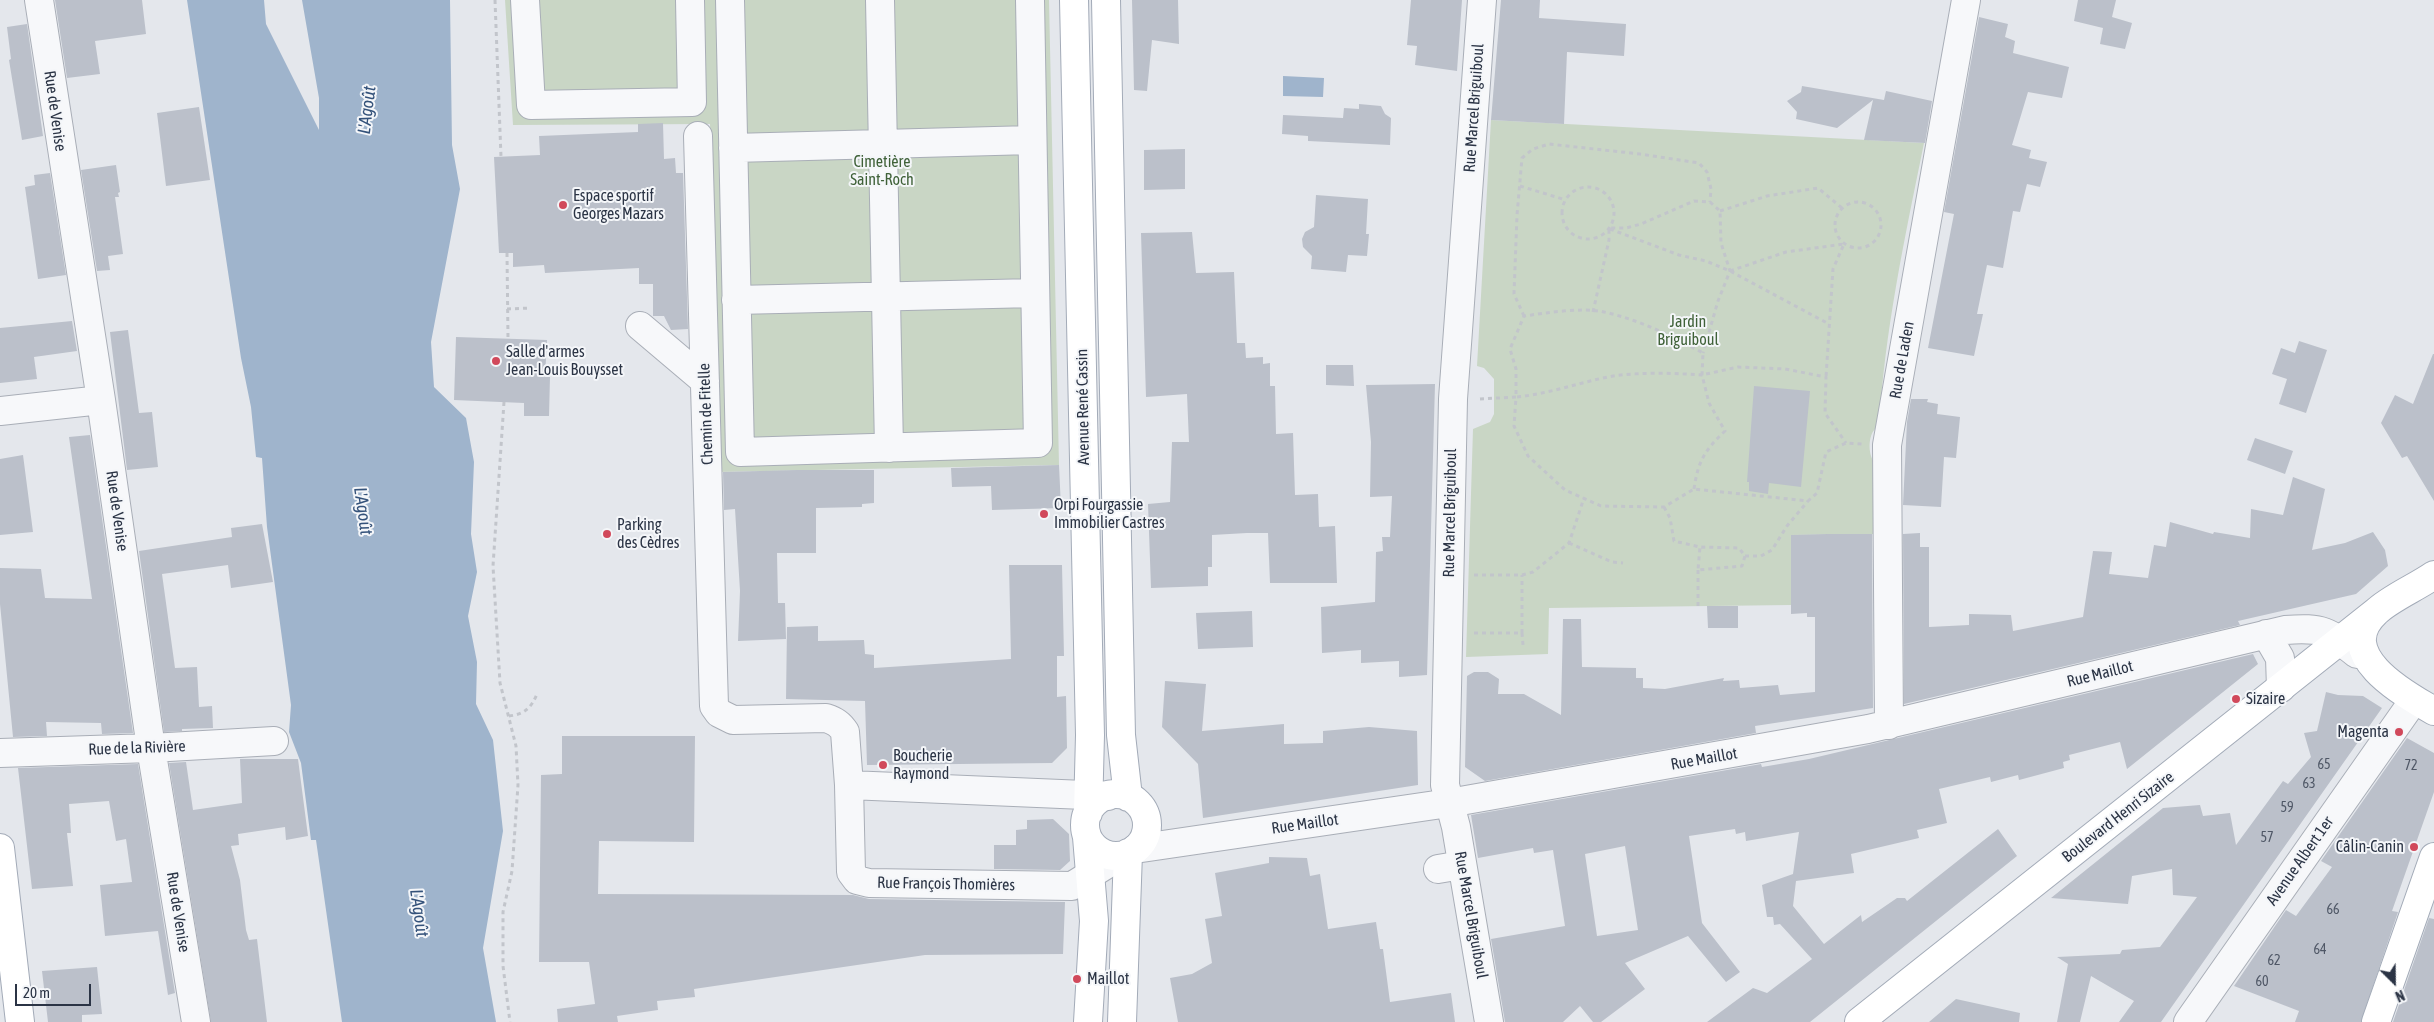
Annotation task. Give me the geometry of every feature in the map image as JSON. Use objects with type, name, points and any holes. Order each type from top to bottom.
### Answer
[{"type":"main road","name":"Avenue René Cassin","points":[[1074,0],[1090,735],[1100,808]]},
{"type":"main road","name":"Avenue René Cassin","points":[[1100,808],[1121,735],[1106,0]]},
{"type":"main road","points":[[2424,706],[2370,664],[2362,646],[2362,631],[2377,611],[2434,575]]},
{"type":"main road","name":"Boulevard Henri Sizaire","points":[[1859,1022],[2377,611]]},
{"type":"main road","points":[[1100,808],[1137,803],[1146,821],[1144,836],[1128,853],[1122,1022]]},
{"type":"main road","points":[[1100,808],[1101,852],[1128,853]]},
{"type":"main road","points":[[1088,1022],[1093,909],[1081,880],[1100,808]]},
{"type":"main road","points":[[0,848],[5,933],[20,1022]]},
{"type":"main road","points":[[2376,1022],[2434,857]]},
{"type":"street","name":"Rue de Venise","points":[[39,0],[101,400],[151,748],[196,1022]]},
{"type":"street","points":[[525,0],[531,105],[692,102],[690,0]]},
{"type":"street","points":[[730,0],[740,452],[1038,443],[1030,0]]},
{"type":"street","points":[[880,0],[889,448]]},
{"type":"street","name":"Rue Marcel Briguiboul","points":[[1482,0],[1453,399],[1445,785],[1449,803],[1450,866],[1489,1022]]},
{"type":"street","name":"Rue de Laden","points":[[1889,724],[1887,445],[1966,0]]},
{"type":"street","name":"Chemin de Fitelle","points":[[698,136],[714,692]]},
{"type":"street","points":[[733,148],[1032,140]]},
{"type":"street","points":[[736,300],[1035,293]]},
{"type":"street","points":[[640,326],[705,381]]},
{"type":"street","points":[[0,411],[101,400]]},
{"type":"street","name":"Rue Maillot","points":[[1128,853],[1449,803],[1889,724],[2285,630],[2317,629],[2340,641],[2370,664]]},
{"type":"street","points":[[2266,634],[2280,658],[2281,688]]},
{"type":"street","name":"Rue François Thomières","points":[[714,692],[714,706],[719,713],[733,720],[826,718],[841,725],[847,740],[850,872],[857,880],[869,883],[984,886],[1081,880]]},
{"type":"street","name":"Avenue Albert 1er","points":[[2188,1022],[2424,706]]},
{"type":"street","name":"Rue de la Rivière","points":[[0,753],[151,748],[274,741]]},
{"type":"street","points":[[849,785],[1100,808]]},
{"type":"street","points":[[1081,880],[1128,853]]},
{"type":"path","points":[[495,0],[501,157]]},
{"type":"path","points":[[1710,202],[1711,189],[1707,172],[1699,163],[1640,154],[1549,144],[1532,149],[1522,158],[1517,215],[1514,294],[1524,316],[1510,349],[1516,369],[1514,426],[1528,456],[1565,490],[1601,506],[1664,508],[1694,488],[1808,501]]},
{"type":"path","points":[[1520,186],[1566,200]]},
{"type":"path","points":[[1594,312],[1609,228],[1614,213],[1609,196],[1602,191],[1595,188],[1578,189],[1566,200],[1563,217],[1571,232],[1586,238],[1603,234],[1609,228],[1626,228],[1641,224],[1694,201],[1710,202],[1720,211],[1721,242],[1730,271],[1718,301],[1703,353],[1702,375],[1709,403],[1725,431],[1709,446],[1698,467],[1694,488]]},
{"type":"path","points":[[1720,211],[1767,196],[1818,188],[1842,208]]},
{"type":"path","points":[[1865,203],[1878,212],[1881,228],[1874,242],[1867,246],[1851,248],[1844,244],[1836,233],[1835,226],[1835,219],[1842,208],[1849,204],[1865,203]]},
{"type":"path","points":[[1609,228],[1679,255],[1706,261],[1730,271],[1829,324]]},
{"type":"path","points":[[1844,244],[1833,268],[1825,413],[1846,443]]},
{"type":"path","points":[[1730,271],[1786,252],[1844,244]]},
{"type":"path","points":[[507,253],[508,339]]},
{"type":"path","points":[[507,308],[531,308]]},
{"type":"path","points":[[1524,316],[1552,312],[1603,312],[1659,329],[1703,353]]},
{"type":"path","points":[[1453,399],[1516,398],[1537,395],[1561,387],[1615,376],[1702,375],[1738,367],[1785,369],[1826,377]]},
{"type":"path","points":[[504,402],[494,566],[500,682],[516,746],[518,785],[512,871],[503,912],[504,966],[510,1022]]},
{"type":"path","points":[[1745,556],[1761,556],[1772,550],[1787,526],[1817,493],[1826,452],[1846,443],[1887,445]]},
{"type":"path","points":[[1474,585],[1474,575],[1533,572],[1569,543],[1584,498]]},
{"type":"path","points":[[1664,508],[1670,518],[1674,541],[1692,543],[1700,547],[1739,548],[1745,556]]},
{"type":"path","points":[[1569,543],[1612,562],[1623,563]]},
{"type":"path","points":[[1698,606],[1700,547]]},
{"type":"path","points":[[1698,570],[1742,566],[1745,556]]},
{"type":"path","points":[[1522,574],[1522,645]]},
{"type":"path","points":[[1474,624],[1474,634],[1522,634]]},
{"type":"path","points":[[509,716],[523,714],[528,710],[537,694]]},
{"type":"green space","name":"Cimetière Saint-Roch","points":[[505,0],[1049,0],[1059,465],[718,472],[710,124],[513,125]]},
{"type":"green space","name":"Jardin Briguiboul","points":[[1491,120],[1924,143],[1890,321],[1879,429],[1875,429],[1870,440],[1871,454],[1874,462],[1874,534],[1791,535],[1791,605],[1549,608],[1548,654],[1466,657],[1473,429],[1490,422],[1494,414],[1494,379],[1484,368],[1477,366]]},
{"type":"water","name":"L'Agoût","points":[[187,0],[264,0],[266,24],[319,130],[319,98],[302,0],[450,0],[452,145],[460,189],[431,342],[434,387],[466,418],[474,462],[471,534],[477,572],[468,616],[477,662],[476,704],[493,740],[503,831],[483,948],[496,1022],[342,1022],[316,840],[311,840],[301,763],[289,732],[291,705],[267,527],[262,458],[256,457],[251,407],[241,358]]},
{"type":"water","points":[[1283,76],[1324,78],[1323,97],[1283,96]]},
{"type":"building","points":[[55,0],[142,0],[146,34],[95,41],[100,74],[67,78]]},
{"type":"building","points":[[1132,0],[1178,0],[1179,44],[1152,40],[1147,91],[1134,90]]},
{"type":"building","points":[[1411,0],[1462,0],[1457,71],[1415,65],[1417,46],[1407,45]]},
{"type":"building","points":[[1501,0],[1540,0],[1539,18],[1626,24],[1624,56],[1567,52],[1564,124],[1491,120]]},
{"type":"building","points":[[2078,0],[2116,0],[2112,17],[2132,23],[2125,49],[2100,44],[2103,28],[2074,21]]},
{"type":"building","points":[[1979,17],[2008,24],[2005,37],[2015,41],[2013,53],[2069,67],[2062,98],[2028,92],[2012,145],[2031,150],[2029,158],[2047,162],[2040,187],[2027,184],[2020,212],[2013,211],[2003,268],[1987,265],[1977,314],[1983,314],[1974,356],[1928,348],[1954,214],[1944,212]]},
{"type":"building","points":[[27,24],[43,136],[22,140],[9,60],[11,59],[7,27]]},
{"type":"building","points":[[1802,86],[1884,100],[1886,91],[1932,101],[1925,143],[1864,140],[1873,100],[1837,128],[1796,119],[1797,112],[1787,101],[1801,92]]},
{"type":"building","points":[[1359,104],[1381,106],[1385,114],[1391,118],[1390,145],[1308,141],[1308,136],[1282,134],[1283,115],[1343,118],[1344,108],[1359,109]]},
{"type":"building","points":[[199,107],[210,180],[166,186],[157,113]]},
{"type":"building","name":"Espace sportif Georges Mazars","points":[[663,123],[664,159],[675,158],[676,173],[683,173],[688,329],[671,330],[664,316],[653,316],[653,284],[639,284],[639,268],[545,273],[544,265],[513,267],[513,253],[499,253],[494,157],[540,155],[539,136],[638,132],[638,124]]},
{"type":"building","points":[[1185,149],[1185,189],[1144,190],[1144,150]]},
{"type":"building","points":[[116,165],[120,192],[118,193],[119,197],[115,197],[123,254],[108,256],[110,270],[97,271],[81,170]]},
{"type":"building","points":[[50,173],[66,275],[38,279],[25,187],[35,185],[34,175]]},
{"type":"building","points":[[1316,195],[1368,199],[1366,234],[1369,234],[1367,256],[1348,255],[1346,272],[1311,269],[1312,256],[1303,247],[1302,239],[1305,232],[1314,227]]},
{"type":"building","points":[[1192,232],[1196,273],[1234,272],[1237,343],[1245,343],[1246,358],[1263,357],[1263,364],[1270,363],[1270,386],[1275,386],[1276,434],[1293,433],[1295,495],[1318,494],[1319,527],[1335,526],[1337,583],[1270,583],[1268,533],[1247,533],[1212,535],[1212,567],[1208,567],[1208,586],[1151,588],[1148,504],[1170,502],[1172,442],[1189,442],[1187,394],[1146,397],[1141,233]]},
{"type":"building","points":[[72,321],[77,351],[34,357],[37,379],[0,383],[0,328]]},
{"type":"building","points":[[128,330],[139,413],[152,412],[158,467],[127,470],[110,332]]},
{"type":"building","name":"Salle d'armes Jean-Louis Bouysset","points":[[456,337],[547,340],[545,377],[550,377],[549,416],[524,416],[524,403],[454,400]]},
{"type":"building","points":[[2299,341],[2327,350],[2306,413],[2279,404],[2287,379],[2272,374],[2281,348],[2295,353]]},
{"type":"building","points":[[2433,354],[2434,501],[2407,456],[2402,458],[2381,423],[2395,395],[2413,404]]},
{"type":"building","points":[[1326,365],[1353,365],[1354,386],[1326,385]]},
{"type":"building","points":[[1435,384],[1427,675],[1399,677],[1399,661],[1361,663],[1361,650],[1322,653],[1321,607],[1375,602],[1376,552],[1383,551],[1382,537],[1390,537],[1392,496],[1370,497],[1371,442],[1366,385]]},
{"type":"building","points":[[1754,386],[1810,391],[1801,487],[1769,483],[1768,494],[1749,491],[1749,482],[1747,482]]},
{"type":"building","points":[[1911,399],[1928,399],[1927,402],[1938,404],[1937,414],[1960,417],[1956,458],[1944,457],[1941,507],[1903,505],[1907,422]]},
{"type":"building","points":[[90,435],[133,733],[102,734],[101,723],[46,722],[47,736],[13,737],[0,604],[0,568],[41,569],[45,598],[92,599],[69,437]]},
{"type":"building","points":[[2255,438],[2293,451],[2285,474],[2247,460]]},
{"type":"building","points":[[23,455],[33,532],[0,535],[0,459]]},
{"type":"building","points":[[1059,465],[1061,508],[992,510],[991,486],[952,487],[951,468]]},
{"type":"building","points":[[874,470],[874,503],[862,504],[862,507],[816,508],[816,553],[777,553],[778,603],[785,603],[786,639],[738,641],[740,591],[735,509],[724,510],[723,472]]},
{"type":"building","points":[[2293,477],[2325,489],[2312,550],[2345,543],[2373,532],[2385,550],[2388,566],[2356,594],[2238,621],[2240,625],[1904,704],[1903,534],[1920,533],[1920,547],[1929,547],[1929,627],[1969,625],[1969,614],[2011,615],[2013,631],[2083,617],[2093,551],[2112,552],[2109,574],[2148,578],[2154,545],[2166,547],[2170,522],[2213,534],[2214,532],[2250,538],[2251,509],[2283,515]]},
{"type":"building","points":[[262,524],[273,582],[231,588],[228,565],[162,574],[175,668],[197,667],[199,707],[212,706],[213,728],[182,729],[182,731],[164,732],[139,551],[232,537],[231,528]]},
{"type":"building","points":[[1872,534],[1873,708],[1755,726],[1756,733],[1485,781],[1465,767],[1467,676],[1474,672],[1488,672],[1499,679],[1498,694],[1524,694],[1561,715],[1563,619],[1581,619],[1582,667],[1636,668],[1636,678],[1643,678],[1643,688],[1665,689],[1724,678],[1723,681],[1739,680],[1740,688],[1778,685],[1780,695],[1815,692],[1815,617],[1807,617],[1807,613],[1791,614],[1791,535]]},
{"type":"building","points":[[1009,565],[1062,565],[1064,656],[1057,656],[1057,697],[1066,696],[1067,748],[1052,763],[867,765],[865,701],[786,699],[787,627],[818,626],[818,641],[864,640],[865,654],[874,655],[874,668],[1011,659]]},
{"type":"building","points":[[1707,606],[1738,606],[1738,628],[1708,628]]},
{"type":"building","points":[[1252,611],[1253,647],[1198,649],[1196,613]]},
{"type":"building","points":[[2253,654],[2258,664],[2127,769],[2120,742],[2069,755],[2070,760],[2063,762],[2064,768],[2019,780],[2018,775],[1991,782],[1990,777],[1939,789],[1947,823],[1917,830],[1919,838],[1851,854],[1854,873],[1796,881],[1793,906],[1824,944],[1861,915],[1862,922],[1897,898],[1905,898],[1907,901],[1998,829],[2017,856],[1810,1022],[1707,1022],[1753,988],[1767,993],[1812,959],[1780,924],[1774,925],[1773,917],[1767,917],[1762,885],[1793,874],[1799,832],[1746,841],[1745,832],[1736,834],[1735,829],[1689,836],[1702,923],[1740,972],[1726,982],[1688,936],[1625,963],[1645,989],[1601,1022],[1593,1022],[1580,1006],[1563,1022],[1505,1022],[1491,939],[1565,926],[1553,850],[1534,853],[1533,848],[1478,858],[1471,815],[1761,764],[1762,767],[1809,759]],"holes":[[[1625,846],[1638,930],[1597,936],[1585,854]]]},
{"type":"building","points":[[1165,681],[1206,684],[1202,731],[1284,724],[1284,744],[1323,743],[1323,731],[1369,727],[1417,731],[1418,785],[1203,818],[1198,764],[1162,727]]},
{"type":"building","points":[[2326,692],[2338,695],[2363,696],[2382,708],[2161,1022],[2119,1022],[2134,1001],[2091,976],[2080,1022],[2057,1022],[2068,964],[2057,957],[2120,954],[2122,950],[2160,947],[2197,897],[2173,895],[2172,869],[2132,876],[2128,904],[2051,898],[2163,808],[2200,805],[2203,816],[2230,813],[2236,845],[2283,781],[2288,784],[2311,757],[2304,733],[2317,731]]},
{"type":"building","points":[[562,736],[695,736],[694,842],[599,841],[598,894],[853,895],[869,899],[1065,902],[1063,954],[925,955],[694,989],[695,997],[657,1001],[658,1010],[617,1016],[618,1022],[558,1022],[557,1009],[595,1004],[589,962],[539,962],[541,775],[562,774]]},
{"type":"building","points":[[2407,738],[2434,753],[2434,792],[2392,911],[2398,912],[2361,1022],[2295,1022],[2299,1011],[2234,986],[2286,910],[2296,916],[2332,867],[2321,861]]},
{"type":"building","points":[[240,759],[298,759],[308,836],[286,840],[285,827],[238,834],[239,845],[231,846],[240,880],[246,930],[249,940],[257,939],[267,1022],[211,1022],[169,763],[186,762],[193,810],[242,803]]},
{"type":"building","points":[[138,764],[175,993],[168,995],[158,931],[105,936],[100,885],[132,882],[126,839],[116,841],[109,801],[69,804],[71,833],[67,833],[73,886],[32,889],[18,768]]},
{"type":"building","points":[[1053,819],[1069,834],[1070,861],[1060,870],[994,869],[994,845],[1016,845],[1016,830],[1027,829],[1027,820]]},
{"type":"building","points":[[1269,857],[1307,858],[1310,876],[1320,874],[1328,929],[1376,922],[1380,949],[1383,949],[1390,1002],[1451,993],[1455,1022],[1178,1022],[1170,978],[1192,974],[1212,963],[1205,919],[1222,916],[1215,873],[1269,863]]},
{"type":"building","points":[[2429,918],[2434,919],[2434,1022],[2393,1022]]},
{"type":"building","points":[[97,967],[102,1014],[82,1015],[82,1022],[48,1022],[42,971]]},
{"type":"building","points":[[1956,999],[2020,1013],[2019,1022],[1929,1022]]},
{"type":"place","name":"Espace sportif Georges Mazars","points":[[563,205]]},
{"type":"place","name":"Salle d'armes Jean-Louis Bouysset","points":[[496,361]]},
{"type":"place","name":"Orpi Fourgassie Immobilier Castres","points":[[1044,514]]},
{"type":"place","name":"Parking des Cèdres","points":[[607,534]]},
{"type":"place","name":"Sizaire","points":[[2236,699]]},
{"type":"place","name":"Magenta","points":[[2399,732]]},
{"type":"place","name":"Boucherie Raymond","points":[[883,765]]},
{"type":"place","name":"Câlin-Canin","points":[[2414,847]]},
{"type":"place","name":"Maillot","points":[[1077,979]]}]
